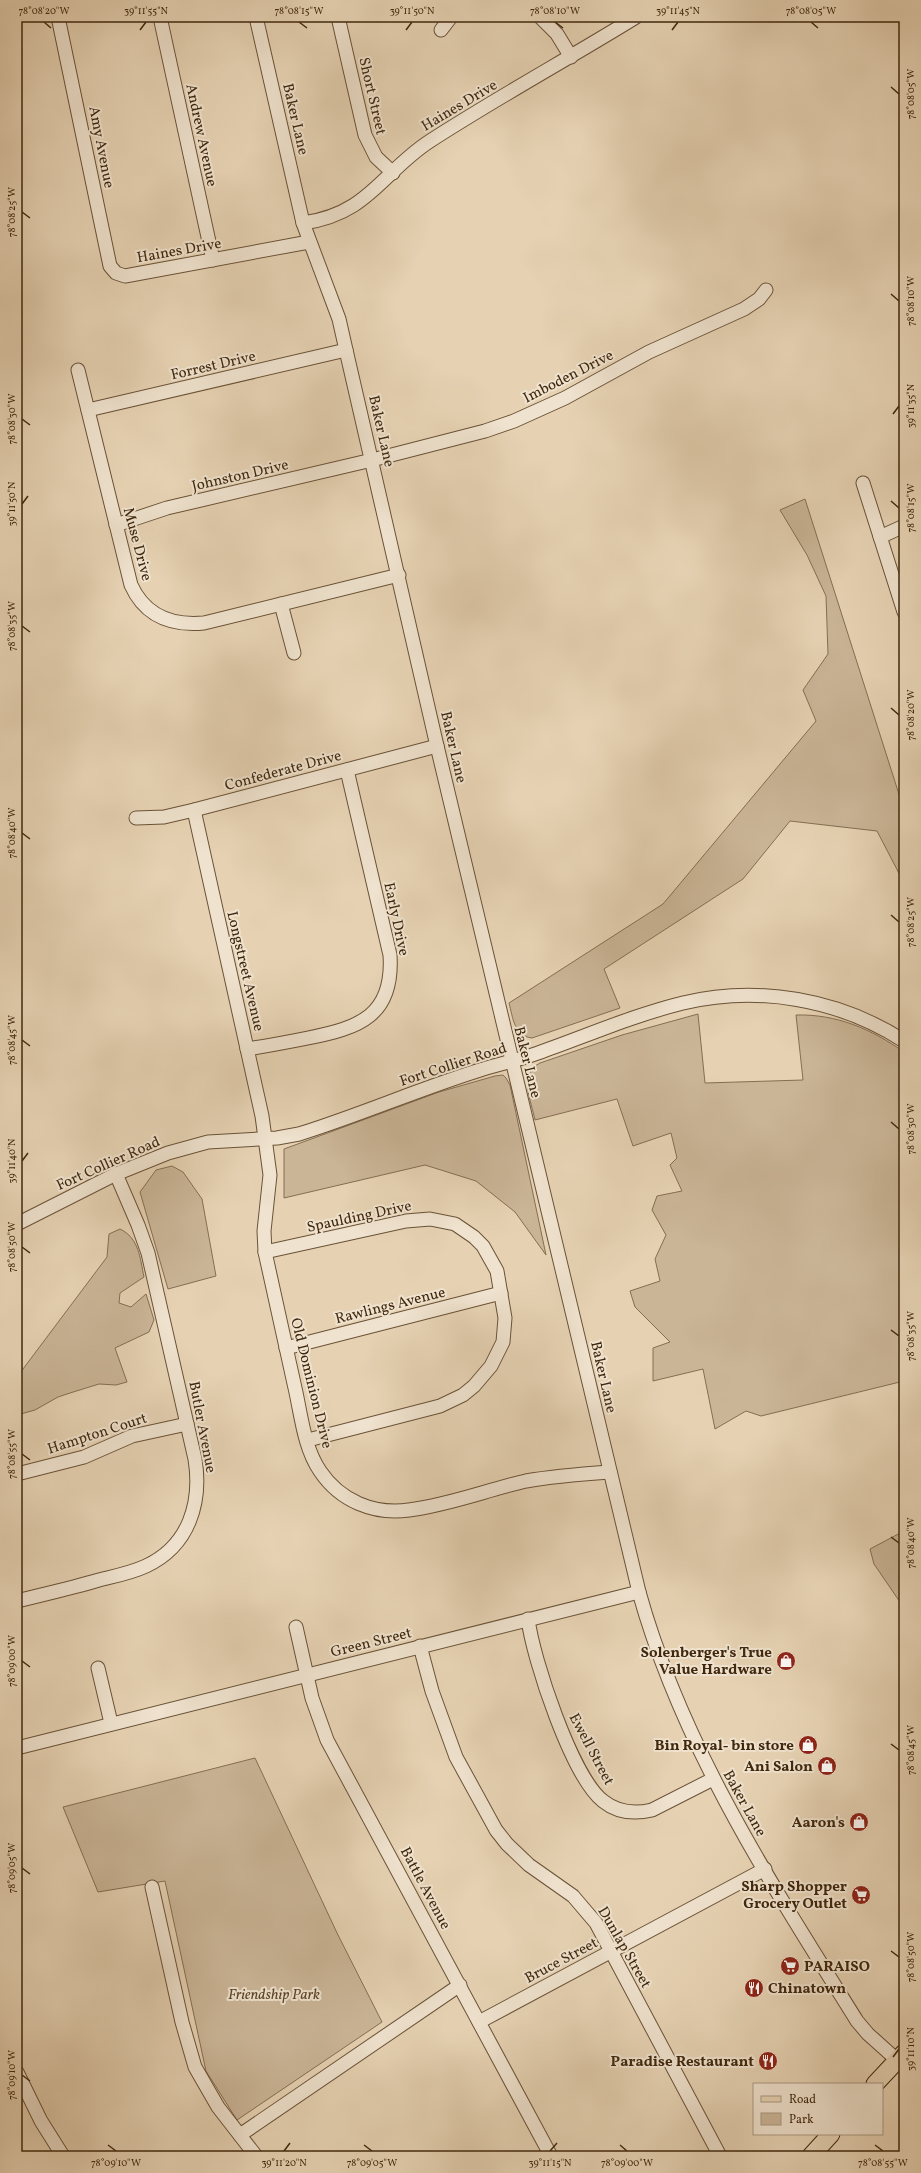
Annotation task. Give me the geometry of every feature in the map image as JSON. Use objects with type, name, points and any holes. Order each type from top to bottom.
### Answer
[{"type":"main road","points":[[877,2083],[900,2056]]},
{"type":"main road","points":[[811,2156],[830,2135]]},
{"type":"street","name":"Amy Avenue","points":[[58,17],[110,266],[116,273],[125,276]]},
{"type":"street","name":"Andrew Avenue","points":[[160,17],[213,260]]},
{"type":"street","name":"Baker Lane","points":[[256,17],[303,223],[338,319],[346,350],[399,575],[437,746],[610,1472],[639,1592],[660,1660],[713,1779],[765,1869],[857,2021],[868,2034],[900,2056]]},
{"type":"street","name":"Short Street","points":[[338,17],[364,135],[376,157],[393,173]]},
{"type":"street","points":[[441,30],[451,17]]},
{"type":"street","points":[[540,17],[557,34],[571,57]]},
{"type":"street","name":"Haines Drive","points":[[303,223],[332,217],[346,211],[363,200],[429,142],[636,17]]},
{"type":"street","name":"Haines Drive","points":[[125,276],[309,242]]},
{"type":"street","name":"Imboden Drive","points":[[372,460],[485,431],[537,411],[650,352],[744,309],[759,299],[766,290]]},
{"type":"street","name":"Forrest Drive","points":[[88,410],[346,350]]},
{"type":"street","name":"Muse Drive","points":[[78,370],[131,585],[135,595],[142,604],[159,617],[178,623],[204,623],[399,575]]},
{"type":"street","name":"Johnston Drive","points":[[116,525],[167,508],[372,460]]},
{"type":"street","points":[[863,483],[904,612]]},
{"type":"street","points":[[880,537],[904,526]]},
{"type":"street","points":[[281,604],[294,653]]},
{"type":"street","name":"Confederate Drive","points":[[136,818],[164,817],[194,810],[437,746]]},
{"type":"street","name":"Early Drive","points":[[247,1050],[351,1028],[372,1013],[386,991],[391,967],[390,955],[347,770]]},
{"type":"street","name":"Longstreet Avenue","points":[[194,810],[266,1139]]},
{"type":"street","name":"Fort Collier Road","points":[[17,1224],[116,1174],[188,1147],[216,1141],[266,1139],[316,1128],[480,1070],[512,1062],[672,1006],[712,998],[744,996],[786,998],[834,1008],[870,1022],[904,1041]]},
{"type":"street","name":"Old Dominion Drive","points":[[266,1139],[270,1175],[264,1231],[265,1252],[286,1348],[313,1458],[319,1470],[337,1491],[360,1505],[387,1512],[423,1508],[526,1482],[610,1472]]},
{"type":"street","name":"Butler Avenue","points":[[17,1601],[134,1571],[159,1558],[176,1544],[191,1520],[198,1492],[198,1477],[187,1424],[148,1253],[116,1174]]},
{"type":"street","name":"Spaulding Drive","points":[[265,1252],[406,1220],[430,1219],[464,1229],[483,1246],[497,1271],[505,1318],[505,1330],[501,1348],[484,1376],[463,1395],[440,1406],[308,1440]]},
{"type":"street","name":"Rawlings Avenue","points":[[286,1348],[501,1293]]},
{"type":"street","name":"Hampton Court","points":[[17,1474],[84,1457],[132,1436],[187,1424]]},
{"type":"street","name":"Green Street","points":[[17,1748],[639,1592]]},
{"type":"street","name":"Ewell Street","points":[[528,1619],[558,1724],[586,1779],[603,1801],[623,1811],[642,1812],[652,1810],[713,1779]]},
{"type":"street","name":"Battle Avenue","points":[[296,1627],[306,1675],[319,1721],[330,1744],[551,2156]]},
{"type":"street","name":"Dunlap Street","points":[[420,1646],[432,1691],[456,1757],[496,1830],[506,1844],[529,1866],[573,1896],[596,1923],[720,2156]]},
{"type":"street","points":[[98,1668],[110,1724]]},
{"type":"street","name":"Bruce Street","points":[[479,2022],[765,1869]]},
{"type":"street","points":[[152,1887],[182,2022],[195,2067],[218,2107],[256,2156]]},
{"type":"street","points":[[240,2136],[460,1985]]},
{"type":"street","points":[[17,2072],[41,2121],[63,2156]]},
{"type":"green space","points":[[805,499],[904,810],[904,883],[877,831],[790,821],[743,879],[604,969],[620,1008],[532,1038],[526,1037],[521,1034],[515,1025],[509,1003],[663,904],[816,721],[803,690],[828,654],[826,596],[807,555],[780,510]]},
{"type":"green space","points":[[698,1014],[705,1083],[803,1080],[796,1015],[826,1017],[853,1024],[879,1036],[904,1052],[904,1381],[761,1416],[746,1411],[715,1429],[703,1369],[653,1381],[653,1348],[670,1342],[635,1307],[630,1291],[660,1281],[655,1259],[666,1235],[652,1210],[657,1196],[682,1191],[670,1165],[677,1158],[671,1133],[633,1146],[617,1099],[535,1120],[529,1096],[528,1081],[529,1074],[533,1068],[540,1063],[622,1035]]},
{"type":"green space","points":[[503,1075],[510,1085],[546,1255],[515,1212],[476,1181],[425,1165],[284,1198],[284,1149],[439,1092]]},
{"type":"green space","points":[[172,1166],[183,1172],[202,1199],[216,1276],[168,1289],[140,1192],[156,1170]]},
{"type":"green space","points":[[120,1229],[131,1238],[138,1249],[144,1277],[120,1293],[119,1303],[131,1307],[146,1294],[154,1320],[149,1332],[115,1348],[127,1382],[116,1385],[99,1384],[58,1397],[35,1410],[17,1415],[17,1377],[107,1257],[109,1234]]},
{"type":"green space","points":[[904,1531],[904,1605],[902,1605],[874,1564],[870,1549]]},
{"type":"green space","name":"Friendship Park","points":[[255,1758],[338,1935],[382,2022],[237,2120],[206,2071],[165,1881],[98,1892],[63,1807]]},
{"type":"place","name":"Solenberger's True Value Hardware","points":[[786,1661]]},
{"type":"place","name":"Bin Royal- bin store","points":[[808,1745]]},
{"type":"place","name":"Ani Salon","points":[[827,1766]]},
{"type":"place","name":"Aaron's","points":[[859,1822]]},
{"type":"place","name":"Sharp Shopper Grocery Outlet","points":[[861,1895]]},
{"type":"place","name":"PARAISO","points":[[790,1966]]},
{"type":"place","name":"Chinatown","points":[[754,1988]]},
{"type":"place","name":"Paradise Restaurant","points":[[768,2061]]}]
